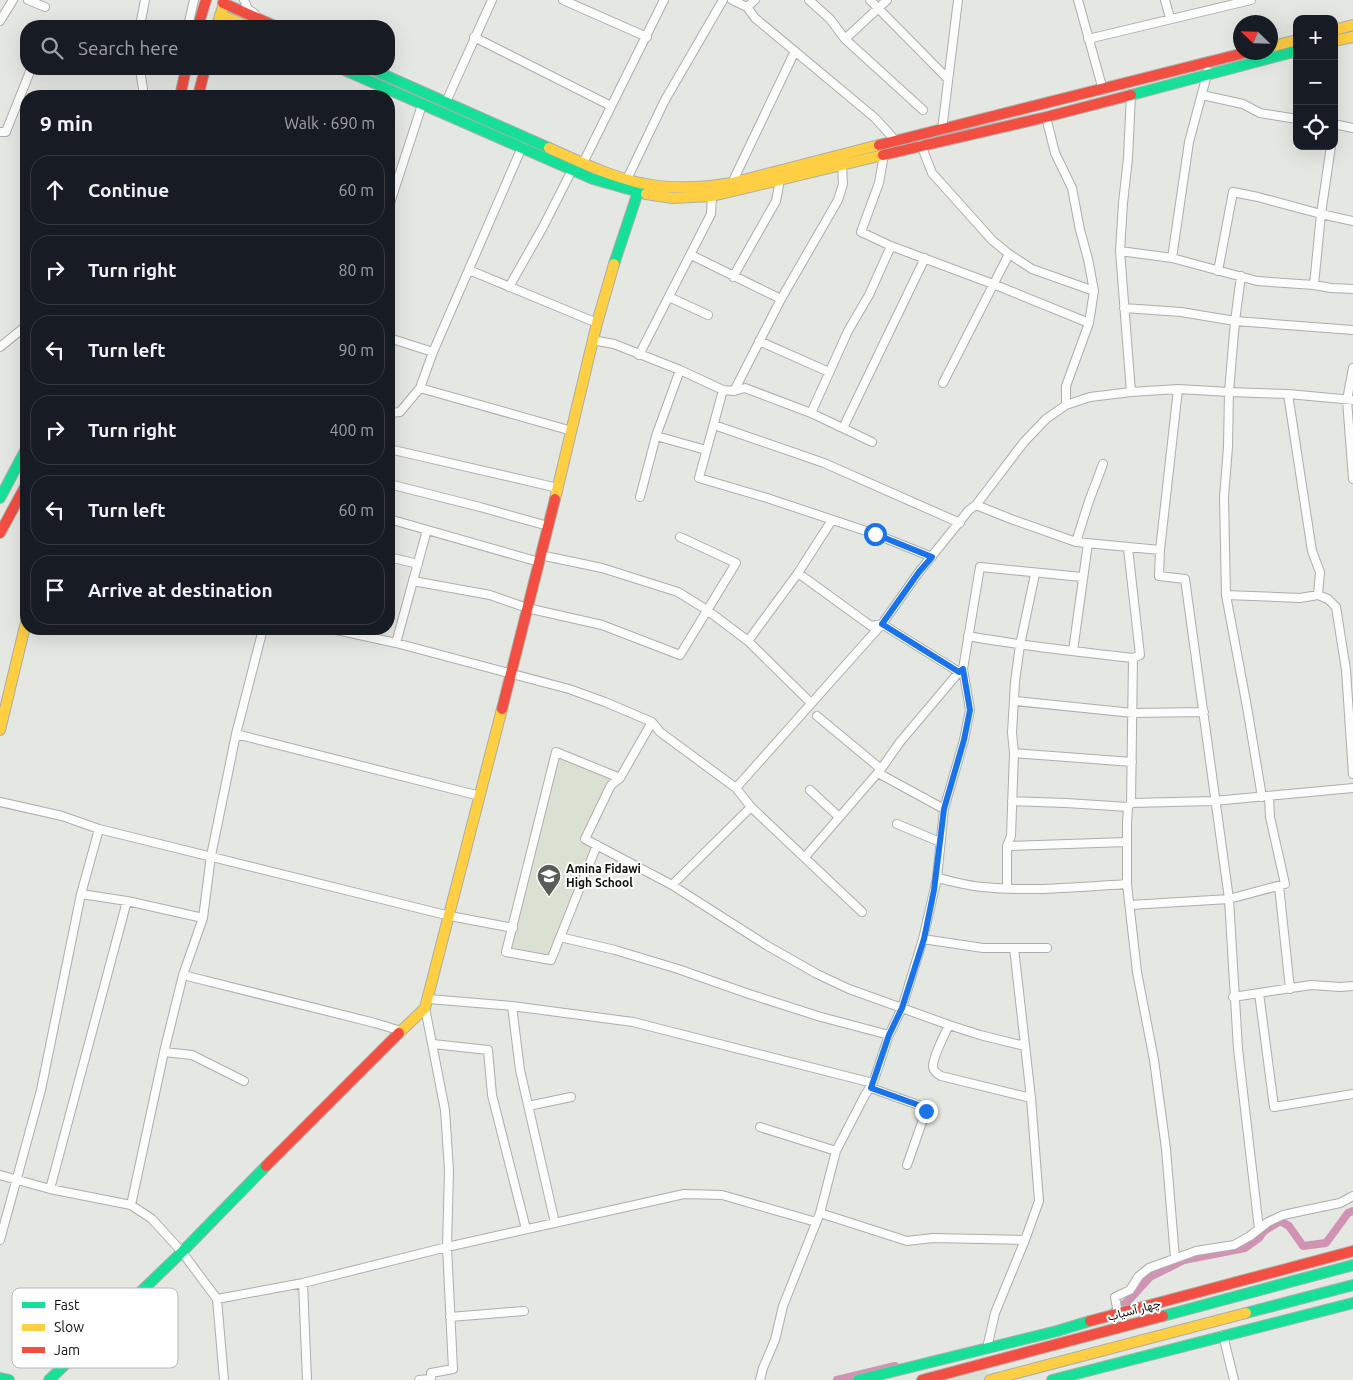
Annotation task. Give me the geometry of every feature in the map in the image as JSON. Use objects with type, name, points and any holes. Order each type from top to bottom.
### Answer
[{"type":"main road","points":[[200,20],[206,0]]},
{"type":"main road","points":[[218,20],[224,2],[254,20]]},
{"type":"main road","points":[[220,14],[234,20]]},
{"type":"main road","points":[[1338,29],[1353,25]]},
{"type":"main road","points":[[1338,40],[1353,37]]},
{"type":"main road","points":[[1278,45],[1293,41]]},
{"type":"main road","points":[[385,75],[583,163],[626,179],[640,188],[714,186],[732,183],[895,140],[1103,90],[1293,52]]},
{"type":"main road","points":[[1208,68],[1233,58]]},
{"type":"main road","points":[[395,93],[593,179],[640,188],[673,198],[712,196],[921,145],[1046,117],[1131,94],[1188,73]]},
{"type":"main road","points":[[181,90],[185,75]]},
{"type":"main road","points":[[200,90],[203,75]]},
{"type":"main road","points":[[355,75],[389,90]]},
{"type":"main road","points":[[145,1288],[427,1003],[558,488],[592,340],[614,265],[640,188]]},
{"type":"main road","points":[[0,498],[20,460]]},
{"type":"main road","points":[[0,533],[20,496]]},
{"type":"main road","points":[[0,730],[23,635]]},
{"type":"main road","points":[[858,1380],[988,1344],[1057,1331],[1117,1308],[1353,1251]]},
{"type":"main road","name":"چهار آسیاب","points":[[922,1380],[1353,1266]]},
{"type":"main road","points":[[990,1380],[1353,1285]]},
{"type":"main road","points":[[1214,1302],[1218,1319]]},
{"type":"main road","points":[[1052,1380],[1353,1303]]},
{"type":"main road","points":[[49,1380],[61,1368]]},
{"type":"main road","points":[[0,1378],[9,1380]]},
{"type":"street","points":[[0,21],[12,0]]},
{"type":"street","points":[[28,0],[45,7]]},
{"type":"street","points":[[141,20],[145,0]]},
{"type":"street","points":[[189,20],[194,0]]},
{"type":"street","points":[[244,0],[257,20]]},
{"type":"street","points":[[446,102],[492,0]]},
{"type":"street","points":[[563,0],[573,2],[646,37]]},
{"type":"street","points":[[583,163],[664,0]]},
{"type":"street","points":[[626,179],[665,100],[724,0]]},
{"type":"street","points":[[732,0],[747,7],[756,18],[875,118],[895,140]]},
{"type":"street","points":[[747,7],[755,0]]},
{"type":"street","points":[[809,0],[830,19],[845,39],[923,110]]},
{"type":"street","points":[[870,0],[948,79]]},
{"type":"street","points":[[845,39],[887,0]]},
{"type":"street","points":[[942,130],[958,0]]},
{"type":"street","points":[[1078,0],[1103,90]]},
{"type":"street","points":[[1165,0],[1170,18]]},
{"type":"street","points":[[1088,39],[1249,0]]},
{"type":"street","points":[[474,38],[611,106]]},
{"type":"street","points":[[732,183],[795,51]]},
{"type":"street","points":[[1172,258],[1189,142],[1208,68]]},
{"type":"street","points":[[23,90],[29,75]]},
{"type":"street","points":[[141,75],[143,90]]},
{"type":"street","points":[[1131,94],[1120,251],[1131,392]]},
{"type":"street","points":[[1202,95],[1243,104],[1260,113],[1293,117]]},
{"type":"street","points":[[0,132],[6,132],[20,96]]},
{"type":"street","points":[[395,182],[422,105]]},
{"type":"street","points":[[1046,117],[1055,153],[1072,188],[1094,291],[1089,323],[1066,386],[1066,405]]},
{"type":"street","points":[[1338,126],[1353,128]]},
{"type":"street","points":[[921,145],[932,174],[992,240],[1032,270],[1094,291]]},
{"type":"street","points":[[395,413],[400,412],[420,388],[433,352],[522,147]]},
{"type":"street","points":[[1314,285],[1321,214],[1330,150]]},
{"type":"street","points":[[884,154],[879,183],[861,232],[892,246],[1089,323]]},
{"type":"street","points":[[734,391],[781,299],[838,200],[843,184],[842,165]]},
{"type":"street","points":[[509,287],[572,170]]},
{"type":"street","points":[[733,277],[776,201],[780,180]]},
{"type":"street","points":[[1218,271],[1233,192],[1353,221]]},
{"type":"street","points":[[639,355],[711,214],[712,196]]},
{"type":"street","points":[[811,413],[829,372],[892,246]]},
{"type":"street","points":[[1120,251],[1172,258],[1257,281],[1353,289]]},
{"type":"street","points":[[943,383],[1009,254]]},
{"type":"street","points":[[691,255],[781,299]]},
{"type":"street","points":[[843,428],[925,258]]},
{"type":"street","points":[[469,270],[597,323]]},
{"type":"street","points":[[1130,905],[1229,899],[1285,884],[1247,707],[1226,595],[1224,497],[1228,447],[1229,392],[1235,321],[1242,276]]},
{"type":"street","points":[[669,297],[708,315]]},
{"type":"street","points":[[1124,308],[1181,312],[1235,321],[1353,330]]},
{"type":"street","points":[[0,347],[20,331]]},
{"type":"street","points":[[395,340],[433,352]]},
{"type":"street","points":[[592,340],[614,344],[680,370],[723,390],[734,391],[745,388],[811,413],[872,442]]},
{"type":"street","points":[[759,340],[829,372]]},
{"type":"street","points":[[1353,368],[1350,400],[1353,479]]},
{"type":"street","points":[[640,497],[656,436],[680,370]]},
{"type":"street","points":[[420,388],[572,431]]},
{"type":"street","points":[[1178,389],[1160,550],[1159,576],[1185,579],[1204,712],[1214,801],[1229,899],[1233,996],[1259,1229]]},
{"type":"street","points":[[736,788],[882,624],[919,572],[969,510],[976,505],[1024,442],[1046,419],[1066,405],[1090,397],[1178,389],[1288,394],[1350,400]]},
{"type":"street","points":[[723,390],[699,478],[767,498],[875,534],[932,557]]},
{"type":"street","points":[[1288,394],[1312,551],[1320,572],[1318,595]]},
{"type":"street","points":[[714,425],[824,463],[960,523]]},
{"type":"street","points":[[656,436],[706,450]]},
{"type":"street","points":[[395,450],[558,488]]},
{"type":"street","points":[[1076,542],[1088,501],[1103,464]]},
{"type":"street","points":[[395,486],[548,526]]},
{"type":"street","points":[[976,505],[1076,542],[1160,550]]},
{"type":"street","points":[[748,641],[798,573],[832,520]]},
{"type":"street","points":[[395,521],[540,559],[602,568],[678,592],[707,610],[748,641],[811,703]]},
{"type":"street","points":[[396,643],[427,530]]},
{"type":"street","points":[[413,580],[490,594],[527,608],[602,625],[680,655],[736,564],[680,537]]},
{"type":"street","points":[[1073,651],[1088,543]]},
{"type":"street","points":[[968,636],[1020,645],[1133,658],[1140,655],[1128,548]]},
{"type":"street","points":[[395,558],[418,564]]},
{"type":"street","points":[[760,1380],[762,1368],[774,1340],[785,1298],[820,1213],[836,1151],[865,1095],[872,1086],[889,1035],[902,1008],[924,939],[937,878],[944,809],[964,740],[970,710],[961,670],[980,567],[1035,574],[1082,577]]},
{"type":"street","points":[[798,573],[871,626],[882,624],[961,670]]},
{"type":"street","points":[[1007,888],[1007,846],[1011,836],[1014,754],[1012,733],[1015,682],[1020,645],[1035,574]]},
{"type":"street","points":[[1226,595],[1300,598],[1318,595],[1328,599],[1336,607],[1346,670],[1353,774]]},
{"type":"street","points":[[131,1205],[164,1052],[183,975],[203,918],[211,856],[236,734],[261,635]]},
{"type":"street","points":[[359,635],[569,688],[652,722],[660,732],[736,788],[751,807],[862,912]]},
{"type":"street","points":[[1133,658],[1132,762],[1127,842],[1127,884],[1136,963],[1154,1060],[1164,1139],[1175,1258]]},
{"type":"street","points":[[805,858],[961,670]]},
{"type":"street","points":[[1015,701],[1133,714],[1204,712]]},
{"type":"street","points":[[817,716],[879,771],[944,809]]},
{"type":"street","points":[[652,722],[620,778],[611,785],[585,839],[672,885],[766,945],[817,974],[849,989],[949,1025],[1025,1046]]},
{"type":"street","points":[[236,734],[480,796]]},
{"type":"street","points":[[597,845],[551,960],[506,952],[556,752],[620,778]]},
{"type":"street","points":[[1014,754],[1132,762]]},
{"type":"street","points":[[1012,801],[1129,805],[1214,801],[1353,788]]},
{"type":"street","points":[[810,790],[839,817]]},
{"type":"street","points":[[0,802],[62,816],[99,829],[450,916],[512,928]]},
{"type":"street","points":[[672,885],[751,807]]},
{"type":"street","points":[[897,824],[940,842]]},
{"type":"street","points":[[0,1240],[41,1090],[82,894],[99,829]]},
{"type":"street","points":[[1007,846],[1127,842]]},
{"type":"street","points":[[937,878],[982,887],[1007,888],[1057,888],[1127,884]]},
{"type":"street","points":[[1279,886],[1290,989]]},
{"type":"street","points":[[82,894],[127,901],[203,918]]},
{"type":"street","points":[[50,1189],[127,901]]},
{"type":"street","points":[[560,937],[615,950],[821,1017],[889,1035]]},
{"type":"street","points":[[924,939],[983,948],[1047,948]]},
{"type":"street","points":[[988,1344],[995,1313],[1039,1201],[1031,1098],[1014,948]]},
{"type":"street","points":[[183,975],[401,1031]]},
{"type":"street","points":[[1233,996],[1311,985],[1353,986]]},
{"type":"street","points":[[1259,993],[1274,1107],[1353,1094]]},
{"type":"street","points":[[419,1380],[431,1379],[430,1373],[453,1369],[446,1247],[449,1170],[445,1110],[427,1003],[512,1006],[633,1022],[872,1086],[924,1107],[926,1111],[907,1165]]},
{"type":"street","points":[[512,1006],[520,1070],[555,1223]]},
{"type":"street","points":[[949,1025],[934,1061],[933,1068],[936,1073],[941,1076],[1031,1098]]},
{"type":"street","points":[[433,1044],[488,1050],[492,1095],[526,1229]]},
{"type":"street","points":[[164,1052],[192,1055],[244,1081]]},
{"type":"street","points":[[528,1106],[571,1097]]},
{"type":"street","points":[[760,1127],[836,1151]]},
{"type":"street","points":[[0,1176],[50,1189],[131,1205],[152,1219],[182,1252],[217,1300],[224,1380]]},
{"type":"street","points":[[217,1300],[303,1283],[446,1247],[684,1194],[722,1195],[816,1222]]},
{"type":"street","points":[[1117,1308],[1115,1297],[1130,1290],[1139,1276],[1149,1268],[1196,1251],[1234,1244],[1268,1222],[1283,1215],[1340,1203],[1353,1196]]},
{"type":"street","points":[[820,1213],[907,1241],[932,1238],[1025,1240]]},
{"type":"street","points":[[303,1283],[307,1380]]},
{"type":"street","points":[[450,1317],[524,1311]]},
{"type":"street","points":[[1223,1336],[1234,1380]]},
{"type":"shaded area","name":"Amina Fidawi High School","points":[[557,754],[612,777],[583,840],[595,847],[549,956],[511,947]]},
{"type":"shaded area","points":[[987,1370],[989,1380],[947,1380]]},
{"type":"waterway","points":[[1113,1312],[1128,1301],[1150,1277],[1184,1260],[1245,1248],[1259,1238],[1264,1231],[1280,1221],[1289,1226],[1303,1246],[1326,1243],[1348,1213],[1353,1211]]},
{"type":"waterway","points":[[837,1380],[895,1366]]},
{"type":"traffic: fast","points":[[1131,95],[1293,52]]},
{"type":"traffic: fast","points":[[356,75],[390,90]]},
{"type":"traffic: fast","points":[[385,75],[549,148]]},
{"type":"traffic: fast","points":[[395,92],[593,179],[646,194]]},
{"type":"traffic: fast","points":[[614,264],[641,183]]},
{"type":"traffic: fast","points":[[0,498],[20,460]]},
{"type":"traffic: fast","points":[[145,1288],[266,1166]]},
{"type":"traffic: fast","points":[[1163,1316],[1353,1265]]},
{"type":"traffic: fast","points":[[1246,1313],[1353,1285]]},
{"type":"traffic: fast","points":[[1052,1380],[1353,1303]]},
{"type":"traffic: fast","points":[[858,1380],[1057,1331],[1090,1321]]},
{"type":"traffic: fast","points":[[49,1380],[61,1368]]},
{"type":"traffic: fast","points":[[0,1378],[9,1380]]},
{"type":"traffic: slow","points":[[219,20],[225,0]]},
{"type":"traffic: slow","points":[[220,15],[232,20]]},
{"type":"traffic: slow","points":[[1338,29],[1353,25]]},
{"type":"traffic: slow","points":[[1338,40],[1353,37]]},
{"type":"traffic: slow","points":[[1278,45],[1293,41]]},
{"type":"traffic: slow","points":[[549,148],[594,168],[628,180],[651,185],[686,187],[732,183],[879,145]]},
{"type":"traffic: slow","points":[[646,194],[673,198],[712,196],[883,155]]},
{"type":"traffic: slow","points":[[555,499],[597,323],[614,264]]},
{"type":"traffic: slow","points":[[0,730],[23,635]]},
{"type":"traffic: slow","points":[[399,1033],[425,1008],[502,709]]},
{"type":"traffic: slow","points":[[990,1380],[1246,1313]]},
{"type":"traffic: jam","points":[[200,20],[206,0]]},
{"type":"traffic: jam","points":[[223,3],[261,20]]},
{"type":"traffic: jam","points":[[879,145],[1233,56]]},
{"type":"traffic: jam","points":[[181,90],[185,75]]},
{"type":"traffic: jam","points":[[200,90],[203,75]]},
{"type":"traffic: jam","points":[[883,155],[1131,95]]},
{"type":"traffic: jam","points":[[0,533],[20,496]]},
{"type":"traffic: jam","points":[[502,709],[555,499]]},
{"type":"traffic: jam","points":[[266,1166],[399,1033]]},
{"type":"traffic: jam","points":[[1090,1321],[1353,1251]]},
{"type":"traffic: jam","points":[[922,1380],[1163,1316]]},
{"type":"place","name":"Amina Fidawi High School","points":[[549,897]]},
{"type":"route","points":[[875,534],[932,557],[882,624],[959,672],[963,669],[970,710],[964,740],[944,809],[937,878],[924,939],[902,1008],[889,1035],[871,1088],[924,1107],[926,1111]]}]
